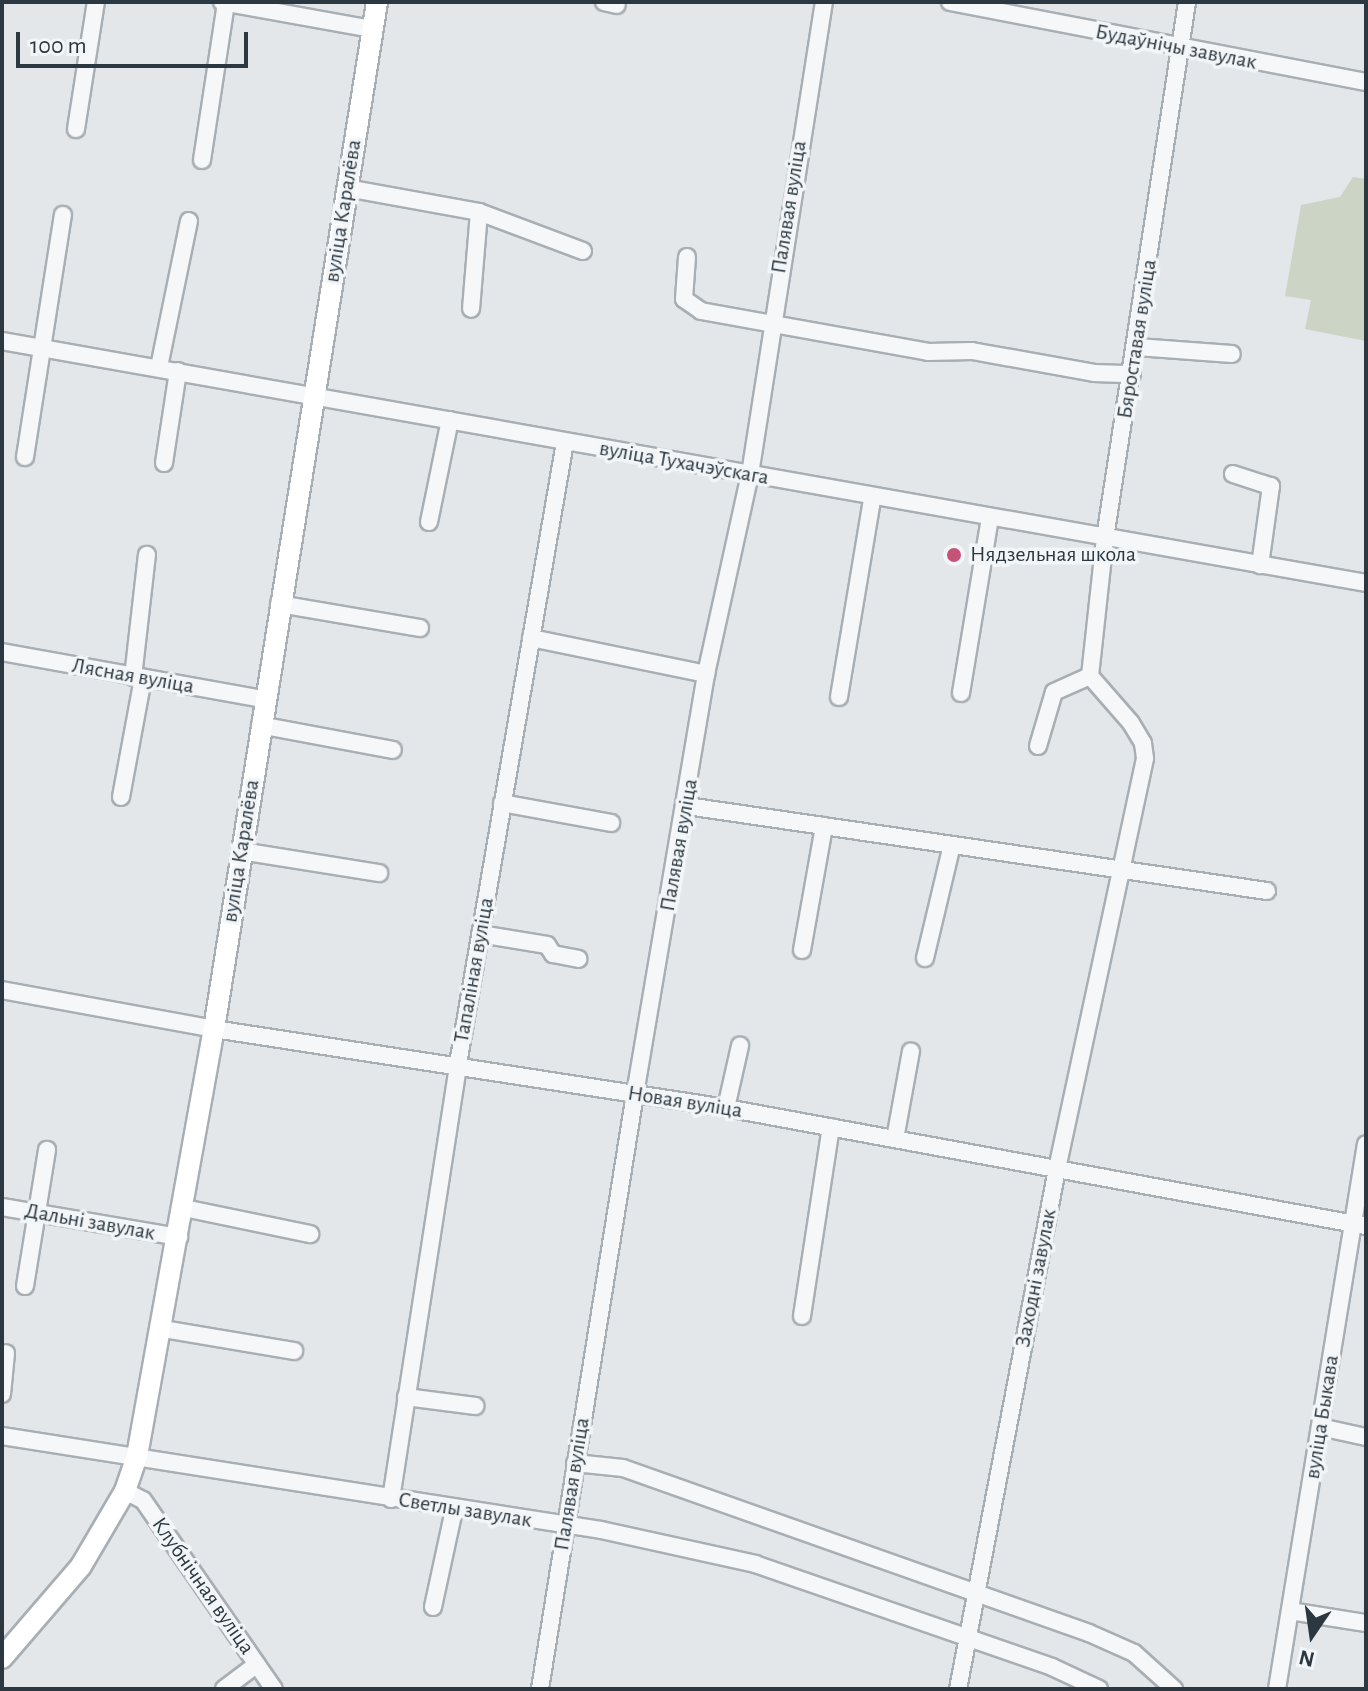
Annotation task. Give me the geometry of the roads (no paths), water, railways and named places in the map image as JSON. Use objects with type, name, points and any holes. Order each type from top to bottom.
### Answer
[{"type":"main road","name":"вуліца Каралёва","points":[[2,1658],[81,1566],[125,1491],[137,1456],[163,1329],[214,1029],[279,604],[377,2]]},
{"type":"street","points":[[76,129],[96,2]]},
{"type":"street","points":[[202,160],[224,2],[372,29]]},
{"type":"street","name":"Палявая вуліца","points":[[540,1689],[635,1094],[687,806],[706,674],[750,474],[770,326],[824,2]]},
{"type":"street","name":"Будаўнічы завулак","points":[[950,2],[988,6],[1180,49],[1366,82]]},
{"type":"street","name":"Бяроставая вуліца","points":[[1090,676],[1105,538],[1137,347],[1187,2]]},
{"type":"street","points":[[347,188],[479,212],[583,251]]},
{"type":"street","points":[[471,309],[479,212]]},
{"type":"street","points":[[25,457],[63,215]]},
{"type":"street","points":[[159,367],[189,221]]},
{"type":"street","points":[[687,257],[684,299],[701,311],[770,326],[928,352],[972,351],[1094,373],[1132,374]]},
{"type":"street","name":"вуліца Тухачэўскага","points":[[2,341],[313,394],[872,499],[1366,583]]},
{"type":"street","points":[[1137,347],[1232,354]]},
{"type":"street","points":[[164,463],[178,371]]},
{"type":"street","points":[[429,522],[450,420]]},
{"type":"street","name":"Тапаліная вуліца","points":[[391,1499],[458,1064],[565,442]]},
{"type":"street","points":[[1233,474],[1271,486],[1260,565]]},
{"type":"street","points":[[839,697],[872,499]]},
{"type":"street","points":[[961,693],[990,518]]},
{"type":"street","points":[[121,797],[138,677],[147,555]]},
{"type":"street","points":[[279,604],[420,628]]},
{"type":"street","points":[[531,638],[706,674]]},
{"type":"street","name":"Лясная вуліца","points":[[2,652],[264,699]]},
{"type":"street","points":[[1038,746],[1054,692],[1090,676]]},
{"type":"street","name":"Заходні завулак","points":[[958,1689],[1057,1169],[1125,870],[1145,758],[1143,743],[1090,676]]},
{"type":"street","points":[[260,725],[393,750]]},
{"type":"street","points":[[502,803],[611,823]]},
{"type":"street","points":[[687,806],[1267,891]]},
{"type":"street","points":[[802,950],[824,826]]},
{"type":"street","points":[[925,958],[952,845]]},
{"type":"street","points":[[241,851],[379,873]]},
{"type":"street","points":[[480,934],[547,945],[553,954],[579,959]]},
{"type":"street","name":"Новая вуліца","points":[[2,990],[214,1029],[458,1064],[726,1108],[1360,1224]]},
{"type":"street","points":[[726,1108],[740,1046]]},
{"type":"street","points":[[895,1139],[911,1051]]},
{"type":"street","points":[[802,1316],[831,1127]]},
{"type":"street","name":"вуліца Быкава","points":[[1277,1689],[1320,1427],[1360,1224],[1366,1144]]},
{"type":"street","points":[[25,1286],[47,1150]]},
{"type":"street","name":"Дальні завулак","points":[[2,1207],[179,1237]]},
{"type":"street","points":[[184,1208],[310,1234]]},
{"type":"street","points":[[163,1329],[294,1351]]},
{"type":"street","points":[[2,1394],[6,1353]]},
{"type":"street","points":[[406,1397],[475,1406]]},
{"type":"street","points":[[1320,1427],[1366,1437]]},
{"type":"street","name":"Светлы завулак","points":[[2,1436],[454,1510],[565,1525],[755,1564],[967,1637],[1099,1689]]},
{"type":"street","points":[[575,1463],[623,1468],[976,1593],[1134,1653],[1174,1689]]},
{"type":"street","name":"Клубнічная вуліца","points":[[125,1491],[143,1500],[274,1689]]},
{"type":"street","points":[[433,1607],[454,1510]]},
{"type":"street","points":[[1290,1611],[1366,1623]]},
{"type":"street","points":[[224,1689],[257,1664]]},
{"type":"place","name":"Нядзельная школа","points":[[954,555]]}]
